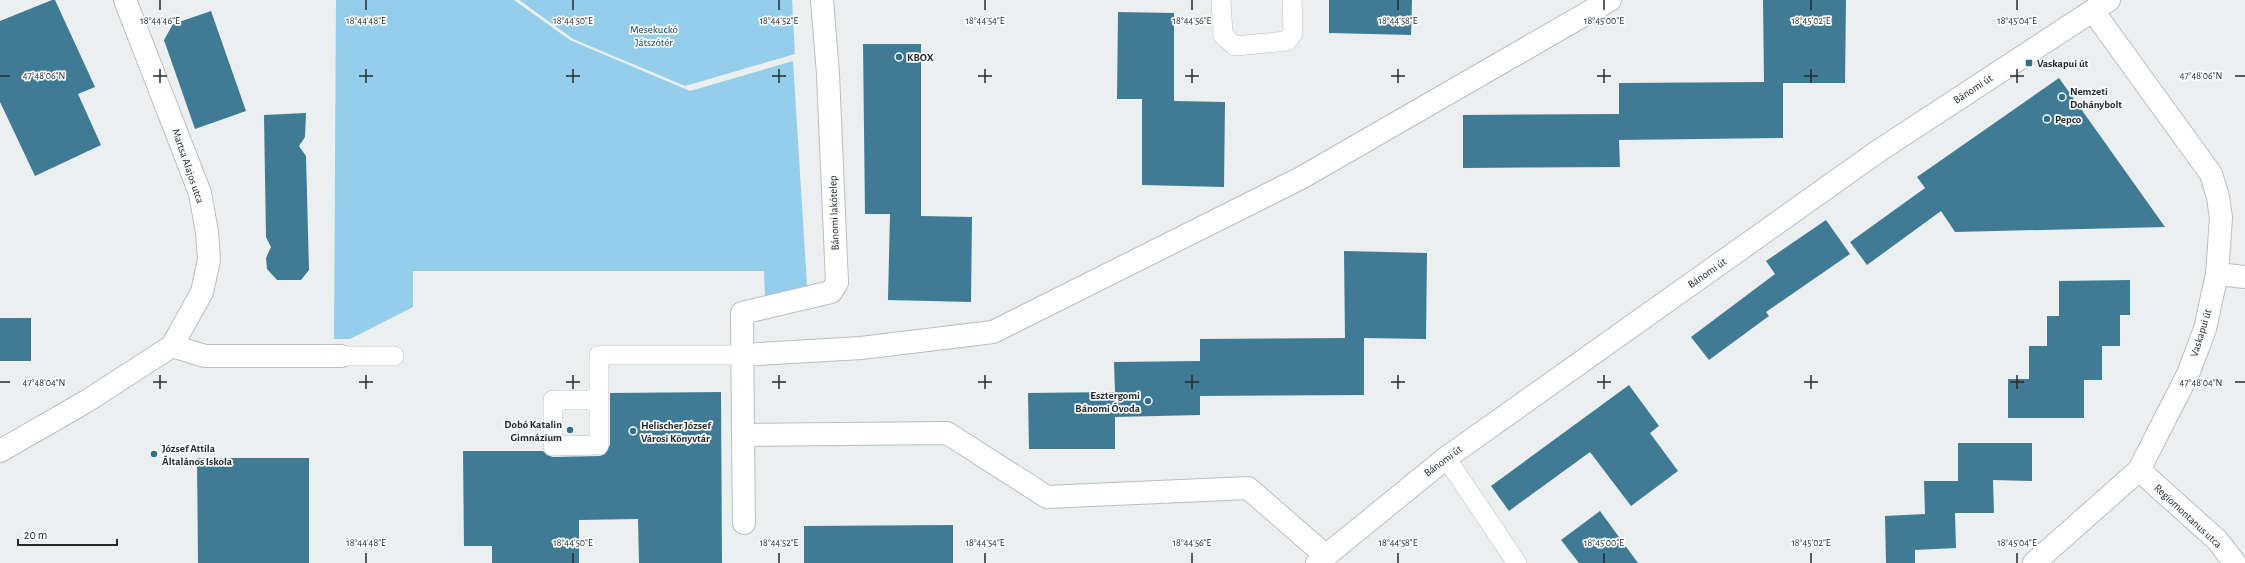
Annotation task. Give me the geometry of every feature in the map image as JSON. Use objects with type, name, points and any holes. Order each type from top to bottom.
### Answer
[{"type":"street","name":"Martsa Alajos utca","points":[[0,451],[87,401],[172,346],[202,292],[209,260],[207,232],[200,193],[126,0]]},
{"type":"street","name":"Bánomi lakótelep","points":[[742,355],[742,313],[831,292],[837,284],[828,74],[822,0]]},
{"type":"street","points":[[744,523],[742,355],[861,348],[993,332],[1301,178],[1539,43],[1610,0]]},
{"type":"street","name":"Vaskapui út","points":[[2034,563],[2139,470],[2188,374],[2205,329],[2217,274],[2221,218],[2218,197],[2211,174],[2101,6]]},
{"type":"street","name":"Bánomi út","points":[[1321,559],[1446,458],[1877,152],[2101,6]]},
{"type":"street","points":[[2217,274],[2245,277]]},
{"type":"street","points":[[172,346],[205,356],[341,356]]},
{"type":"street","points":[[743,434],[947,433],[972,447],[1047,497],[1248,488],[1321,559]]},
{"type":"street","name":"Regiomontanus utca","points":[[2139,470],[2216,540],[2235,563]]},
{"type":"lane","points":[[1221,0],[1223,35],[1235,46],[1287,42],[1293,33],[1292,0]]},
{"type":"lane","points":[[599,400],[599,355],[742,355]]},
{"type":"lane","points":[[341,356],[394,356]]},
{"type":"lane","points":[[1446,458],[1517,563]]},
{"type":"green space","points":[[336,0],[514,0],[570,40],[690,91],[793,61],[807,286],[765,296],[764,271],[413,271],[413,307],[350,339],[334,339]]},
{"type":"green space","name":"Mesekuckó Játszótér","points":[[519,0],[792,0],[795,54],[685,86],[573,39]]},
{"type":"building","points":[[55,0],[95,87],[78,94],[101,145],[35,176],[0,102],[0,21]]},
{"type":"building","points":[[1329,0],[1412,0],[1411,35],[1329,33]]},
{"type":"building","points":[[1763,0],[1846,0],[1845,83],[1783,83],[1783,138],[1619,140],[1620,167],[1463,168],[1463,115],[1619,114],[1619,83],[1764,82]]},
{"type":"building","points":[[211,11],[246,111],[195,129],[164,40],[173,24]]},
{"type":"building","points":[[1118,12],[1174,13],[1174,101],[1225,102],[1224,187],[1142,185],[1142,99],[1117,99]]},
{"type":"building","points":[[863,44],[921,44],[921,216],[972,217],[971,302],[888,300],[890,214],[865,214]]},
{"type":"building","points":[[2059,78],[2165,227],[1955,232],[1941,211],[1867,265],[1850,242],[1925,188],[1917,177]]},
{"type":"building","points":[[306,113],[305,137],[299,146],[306,156],[309,270],[301,280],[277,280],[267,269],[266,258],[271,247],[266,237],[264,115]]},
{"type":"building","points":[[1826,220],[1850,254],[1766,312],[1769,316],[1709,360],[1691,337],[1775,274],[1766,261]]},
{"type":"building","points":[[1344,251],[1427,253],[1426,339],[1364,338],[1364,395],[1200,396],[1200,415],[1115,417],[1115,449],[1029,449],[1028,393],[1115,392],[1114,362],[1200,361],[1200,339],[1345,338]]},
{"type":"building","points":[[2130,280],[2130,315],[2120,315],[2120,346],[2102,346],[2102,380],[2084,380],[2084,418],[2008,418],[2008,379],[2029,379],[2029,346],[2047,346],[2047,316],[2059,316],[2059,281]]},
{"type":"building","points":[[0,318],[31,318],[31,361],[0,361]]},
{"type":"building","points":[[1629,385],[1659,426],[1650,433],[1678,471],[1631,506],[1590,452],[1509,511],[1491,486]]},
{"type":"building","points":[[721,392],[722,563],[639,563],[638,519],[579,520],[579,563],[492,563],[492,546],[464,546],[463,451],[543,451],[547,455],[553,457],[600,456],[605,454],[610,445],[610,393]]},
{"type":"building","points":[[1958,443],[2032,443],[2032,481],[1993,480],[1994,513],[1955,513],[1956,548],[1915,550],[1915,563],[1886,563],[1885,516],[1925,514],[1924,481],[1958,481]]},
{"type":"building","points":[[197,458],[309,458],[309,563],[198,563]]},
{"type":"building","points":[[1600,511],[1638,563],[1579,563],[1561,540]]},
{"type":"building","points":[[953,525],[953,563],[804,563],[804,526]]},
{"type":"place","name":"KBOX","points":[[899,57]]},
{"type":"place","name":"Vaskapui út","points":[[2029,63]]},
{"type":"place","name":"Nemzeti Dohánybolt","points":[[2062,97]]},
{"type":"place","name":"Pepco","points":[[2047,119]]},
{"type":"place","name":"Esztergomi Bánomi Óvoda","points":[[1148,401]]},
{"type":"place","name":"Dobó Katalin Gimnázium","points":[[570,430]]},
{"type":"place","name":"Helischer József Városi Könyvtár","points":[[633,431]]},
{"type":"place","name":"József Attila Általános Iskola","points":[[154,454]]}]
